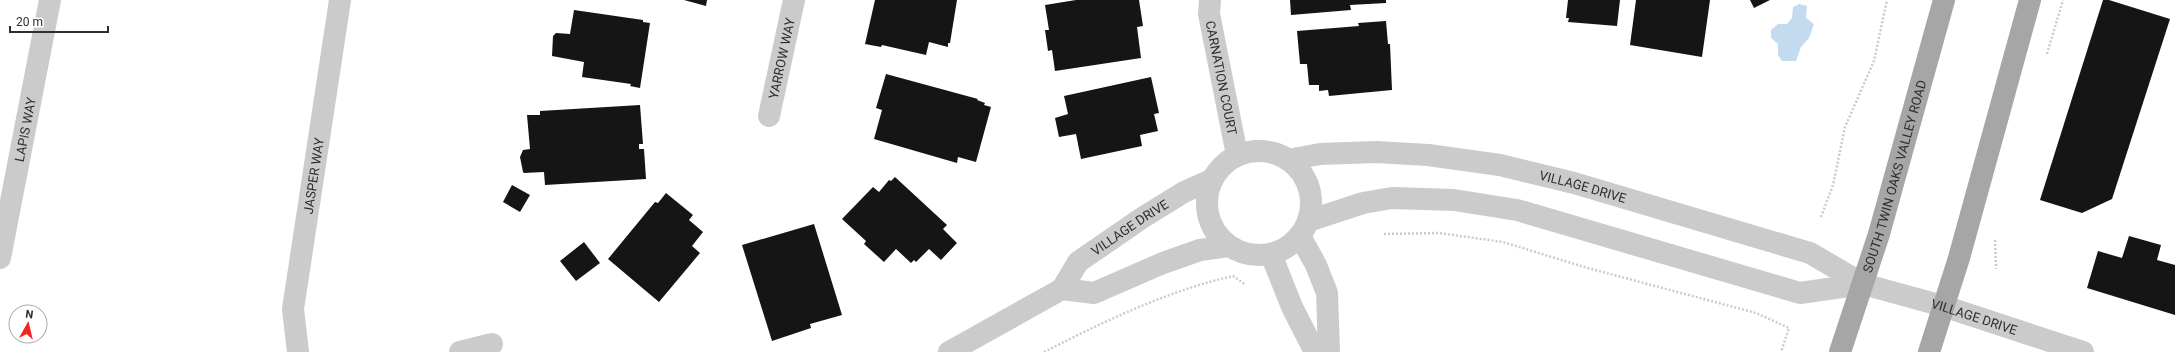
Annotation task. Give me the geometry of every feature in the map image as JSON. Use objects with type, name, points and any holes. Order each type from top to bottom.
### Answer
[{"type":"main road","name":"SOUTH TWIN OAKS VALLEY ROAD","points":[[1840,352],[1879,234],[1944,0]]},
{"type":"main road","points":[[1929,352],[1944,306],[2030,0]]},
{"type":"street","name":"LAPIS WAY","points":[[0,258],[50,0]]},
{"type":"street","name":"JASPER WAY","points":[[298,352],[294,309],[340,0]]},
{"type":"street","name":"YARROW WAY","points":[[769,116],[794,0]]},
{"type":"street","name":"CARNATION COURT","points":[[1210,0],[1209,14],[1237,155]]},
{"type":"street","points":[[1254,151],[1272,152],[1288,160],[1299,169],[1306,180],[1311,194],[1312,208],[1304,228],[1287,248],[1271,254],[1256,255],[1242,253],[1229,246],[1218,236],[1210,224],[1206,209],[1207,194],[1212,180],[1222,165],[1237,155],[1254,151]]},
{"type":"street","name":"VILLAGE DRIVE","points":[[1288,160],[1320,154],[1376,152],[1428,155],[1500,165],[1574,183],[1810,253],[1863,284],[1944,306],[2084,352]]},
{"type":"street","name":"VILLAGE DRIVE","points":[[1062,289],[1078,262],[1172,199],[1212,180]]},
{"type":"street","name":"VILLAGE DRIVE","points":[[1304,228],[1363,203],[1392,198],[1454,200],[1517,210],[1800,293],[1863,284]]},
{"type":"street","points":[[1304,228],[1327,294],[1329,352]]},
{"type":"street","points":[[949,352],[1062,289],[1094,293],[1163,263],[1200,250],[1229,246]]},
{"type":"street","points":[[1271,254],[1292,307],[1315,352]]},
{"type":"street","points":[[460,352],[492,344]]},
{"type":"path","points":[[1821,217],[1833,185],[1845,127],[1874,61],[1887,0]]},
{"type":"path","points":[[1384,234],[1439,233],[1503,242],[1584,267],[1756,313],[1789,328],[1781,352]]},
{"type":"path","points":[[1044,352],[1080,334],[1177,291],[1233,276],[1246,285]]},
{"type":"water","points":[[1799,4],[1807,6],[1806,18],[1814,24],[1809,38],[1801,47],[1796,61],[1782,61],[1778,55],[1778,44],[1771,38],[1771,30],[1778,24],[1787,24],[1792,18],[1793,7]]},
{"type":"building","points":[[684,0],[707,0],[706,6]]},
{"type":"building","points":[[875,0],[957,0],[950,43],[948,43],[948,47],[929,42],[926,55],[882,45],[881,47],[865,44]]},
{"type":"building","points":[[1076,0],[1139,0],[1143,26],[1137,27],[1141,58],[1055,71],[1052,50],[1048,51],[1045,30],[1049,30],[1045,5]]},
{"type":"building","points":[[1290,0],[1386,0],[1386,3],[1350,5],[1351,10],[1291,15]]},
{"type":"building","points":[[1568,0],[1620,0],[1617,26],[1568,22],[1569,18],[1566,18]]},
{"type":"building","points":[[1636,0],[1710,0],[1702,57],[1630,45]]},
{"type":"building","points":[[1750,0],[1770,0],[1754,8]]},
{"type":"building","points":[[2103,0],[2109,0],[2170,19],[2112,199],[2082,213],[2040,200]]},
{"type":"building","points":[[574,10],[643,20],[643,22],[650,23],[640,88],[630,86],[631,84],[582,77],[584,62],[552,56],[553,36],[556,33],[570,34]]},
{"type":"building","points":[[1386,21],[1388,44],[1390,44],[1392,90],[1329,96],[1328,90],[1319,91],[1319,85],[1309,85],[1307,64],[1300,64],[1297,31],[1359,26],[1358,23]]},
{"type":"building","points":[[886,74],[978,99],[977,100],[985,103],[984,105],[991,107],[976,162],[958,157],[957,163],[874,139],[882,110],[876,108]]},
{"type":"building","points":[[1151,77],[1159,113],[1154,114],[1158,131],[1140,135],[1142,146],[1081,159],[1076,134],[1059,137],[1055,118],[1068,114],[1064,96]]},
{"type":"building","points":[[640,105],[643,144],[639,144],[639,149],[644,149],[646,179],[545,185],[544,172],[523,172],[520,157],[523,150],[530,149],[527,115],[540,115],[540,111]]},
{"type":"building","points":[[895,177],[947,225],[943,229],[957,243],[941,260],[929,249],[916,262],[914,260],[911,263],[896,249],[884,262],[864,244],[866,241],[842,219],[873,187],[879,192],[889,180],[891,181]]},
{"type":"building","points":[[512,185],[530,195],[520,212],[503,202]]},
{"type":"building","points":[[666,193],[693,215],[689,220],[703,232],[692,246],[700,253],[659,302],[608,259],[655,202],[658,203]]},
{"type":"building","points":[[814,224],[842,315],[810,324],[811,328],[772,341],[742,245]]},
{"type":"building","points":[[2129,236],[2161,245],[2157,260],[2175,265],[2175,315],[2087,288],[2098,251],[2122,258]]},
{"type":"building","points":[[584,242],[600,263],[576,281],[560,261]]}]
